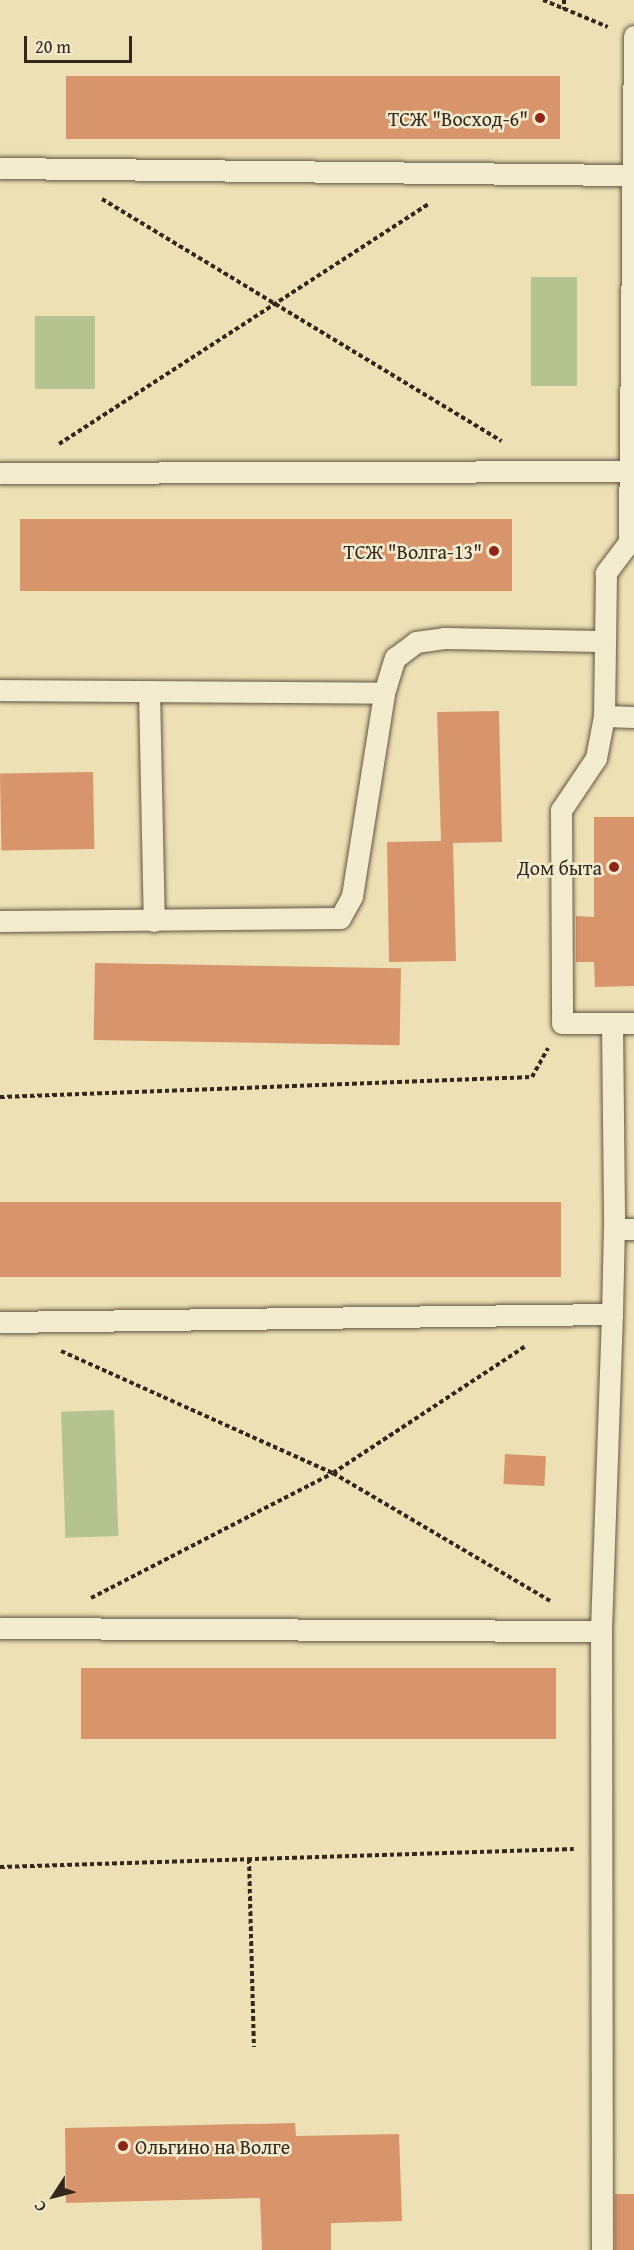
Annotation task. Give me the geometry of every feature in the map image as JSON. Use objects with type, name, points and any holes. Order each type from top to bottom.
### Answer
[{"type":"lane","points":[[632,36],[629,471],[631,542],[606,573],[602,641],[604,716],[596,758],[561,810],[562,1023],[634,1023]]},
{"type":"lane","points":[[0,168],[630,175]]},
{"type":"lane","points":[[0,473],[629,471]]},
{"type":"lane","points":[[0,921],[340,918],[352,896],[384,693],[395,658],[416,642],[444,638],[602,641]]},
{"type":"lane","points":[[0,690],[384,693]]},
{"type":"lane","points":[[149,691],[154,921]]},
{"type":"lane","points":[[604,716],[634,717]]},
{"type":"lane","points":[[602,2250],[601,1631],[612,1314],[624,1229],[612,1023]]},
{"type":"lane","points":[[0,1322],[612,1314]]},
{"type":"lane","points":[[0,1628],[601,1631]]},
{"type":"path","points":[[543,0],[632,36]]},
{"type":"path","points":[[564,0],[564,9]]},
{"type":"path","points":[[93,193],[510,446]]},
{"type":"path","points":[[54,447],[436,200]]},
{"type":"path","points":[[0,1097],[532,1077],[562,1023]]},
{"type":"path","points":[[84,1602],[333,1473],[528,1344],[532,1314]]},
{"type":"path","points":[[54,1348],[333,1473],[560,1606]]},
{"type":"path","points":[[0,1867],[601,1848]]},
{"type":"path","points":[[249,1859],[254,2047]]},
{"type":"green space","points":[[531,277],[577,277],[577,386],[531,386]]},
{"type":"green space","points":[[35,316],[95,316],[95,389],[35,389]]},
{"type":"green space","points":[[114,1410],[118,1536],[65,1538],[61,1412]]},
{"type":"building","points":[[66,76],[560,76],[560,139],[66,139]]},
{"type":"building","points":[[20,519],[512,519],[512,591],[20,591]]},
{"type":"building","points":[[499,711],[502,842],[453,843],[456,961],[389,962],[387,842],[441,841],[437,712]]},
{"type":"building","points":[[93,772],[94,849],[1,851],[0,774]]},
{"type":"building","name":"Дом быта","points":[[594,817],[634,817],[634,986],[595,987],[594,962],[576,962],[576,916],[594,917]]},
{"type":"building","points":[[95,963],[401,968],[400,1045],[94,1040]]},
{"type":"building","points":[[0,1202],[561,1202],[561,1277],[0,1277]]},
{"type":"building","points":[[505,1454],[546,1456],[544,1486],[503,1484]]},
{"type":"building","points":[[81,1668],[556,1668],[556,1739],[81,1739]]},
{"type":"building","points":[[295,2123],[296,2136],[399,2134],[402,2221],[331,2223],[331,2250],[262,2250],[260,2198],[66,2203],[65,2128]]},
{"type":"building","points":[[615,2194],[634,2194],[634,2250],[615,2250]]},
{"type":"place","name":"ТСЖ \"Восход-6\"","points":[[540,118]]},
{"type":"place","name":"ТСЖ \"Волга-13\"","points":[[494,551]]},
{"type":"place","name":"Дом быта","points":[[614,867]]},
{"type":"place","name":"Ольгино на Волге","points":[[123,2146]]}]
